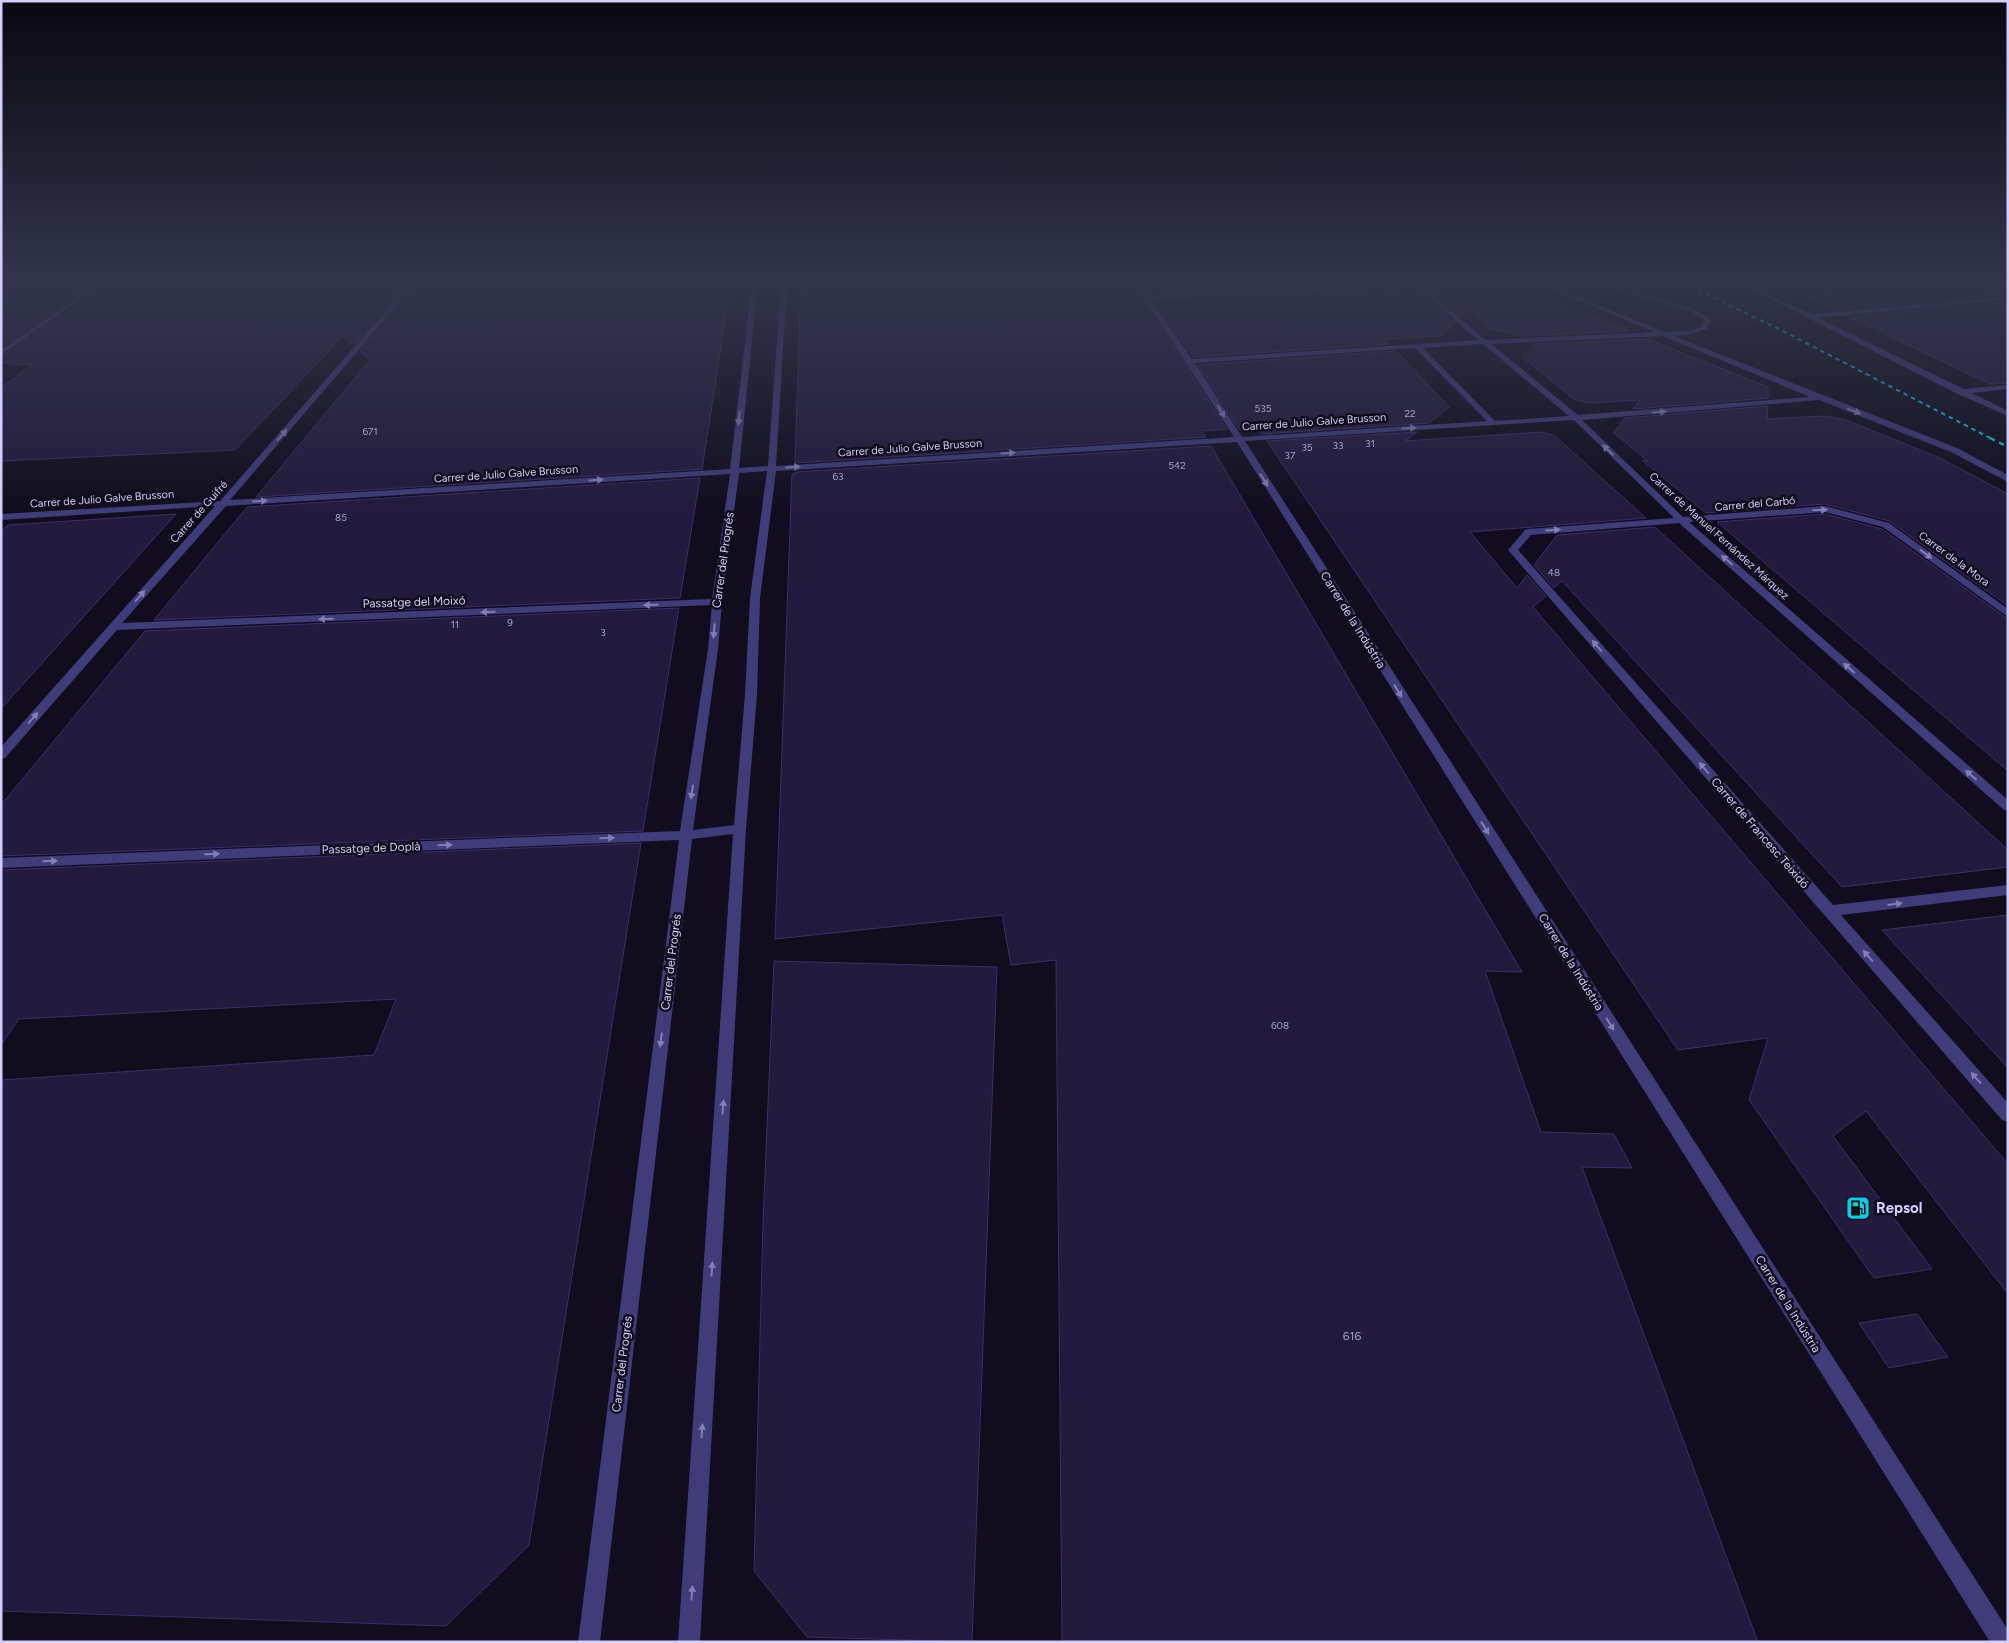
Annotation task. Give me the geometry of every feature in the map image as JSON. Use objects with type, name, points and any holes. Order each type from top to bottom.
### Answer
[{"type":"street","name":"Carrer de Guifré","points":[[1,755],[347,360]]},
{"type":"street","name":"Carrer del Progrés","points":[[588,1642],[686,835],[713,649],[717,602],[734,482],[733,471],[746,360]]},
{"type":"street","points":[[689,1642],[740,829],[751,695],[755,598],[772,468],[779,360]]},
{"type":"street","points":[[1190,361],[1210,360]]},
{"type":"street","points":[[1430,360],[1493,423]]},
{"type":"street","name":"Carrer de Manuel Fernández Márquez","points":[[1505,360],[1576,418],[1682,521],[2008,807]]},
{"type":"street","points":[[1726,360],[1954,450],[2008,479]]},
{"type":"street","points":[[1898,360],[2008,414]]},
{"type":"street","name":"Carrer de la Indústria","points":[[1190,361],[2002,1642]]},
{"type":"street","points":[[1961,392],[2008,387]]},
{"type":"street","name":"Carrer de Julio Galve Brusson","points":[[1,517],[1576,418],[1820,398]]},
{"type":"street","name":"Carrer del Carbó","points":[[1513,550],[1528,532],[1825,509],[1886,525]]},
{"type":"street","name":"Carrer de la Mora","points":[[1886,525],[2008,614]]},
{"type":"street","name":"Carrer de Francesc Teixidó","points":[[1513,550],[2008,1115]]},
{"type":"street","name":"Passatge del Moixó","points":[[112,628],[717,602]]},
{"type":"street","name":"Passatge de Doplà","points":[[1,863],[686,835],[740,829]]},
{"type":"street","points":[[1829,911],[2008,890]]},
{"type":"building","points":[[321,360],[235,450],[1,461],[1,388],[33,364],[12,365],[1,361]]},
{"type":"building","points":[[370,360],[719,360],[702,469],[256,497]]},
{"type":"building","points":[[798,360],[1182,360],[1227,429],[1202,431],[1206,437],[795,463]]},
{"type":"building","points":[[1273,360],[1404,360],[1449,407],[1429,423],[1262,434],[1258,428],[1239,429],[1198,365]]},
{"type":"building","points":[[1525,360],[1700,360],[1768,387],[1768,398],[1633,409],[1640,400],[1588,403],[1574,399]]},
{"type":"building","points":[[1939,360],[2008,360],[2008,383],[1990,384]]},
{"type":"building","points":[[1768,406],[1767,419],[1824,416],[1846,420],[1940,458],[2008,494],[2008,606],[1889,521],[1825,504],[1706,513],[1642,460],[1649,462],[1614,433],[1625,418]]},
{"type":"building","points":[[1417,432],[1405,441],[1542,432],[1555,436],[1646,518],[1470,532],[1517,588],[1527,575],[1546,596],[1533,607],[2008,1164],[2008,1294],[1866,1111],[1833,1136],[1932,1269],[1874,1278],[1749,1100],[1768,1038],[1678,1050],[1267,441]]},
{"type":"building","points":[[1211,446],[1522,972],[1485,971],[1541,1132],[1614,1134],[1632,1168],[1582,1167],[1758,1642],[1062,1642],[1056,960],[1011,965],[1002,915],[775,939],[792,474],[795,474],[795,472]]},
{"type":"building","points":[[700,478],[680,598],[154,620],[247,507]]},
{"type":"building","points":[[176,514],[1,709],[1,531],[8,525]]},
{"type":"building","points":[[1825,514],[1882,529],[2008,619],[2008,771],[1717,522]]},
{"type":"building","points":[[1655,527],[2008,850],[2008,867],[1842,887],[1562,581],[1554,588],[1534,565],[1557,535]]},
{"type":"building","points":[[679,608],[643,831],[1,856],[1,805],[145,631]]},
{"type":"building","points":[[641,843],[529,1545],[446,1626],[1,1611],[1,1080],[374,1055],[396,999],[19,1019],[1,1045],[1,870]]},
{"type":"building","points":[[2008,915],[2008,1068],[1882,930]]},
{"type":"building","points":[[774,961],[997,967],[972,1642],[807,1637],[754,1571],[763,1221]]},
{"type":"building","points":[[1917,1314],[1948,1357],[1889,1368],[1859,1323]]},
{"type":"railway","points":[[1839,360],[1992,439]]},
{"type":"railway","points":[[1992,439],[2008,447]]},
{"type":"place","name":"Repsol","points":[[1858,1208]]}]
